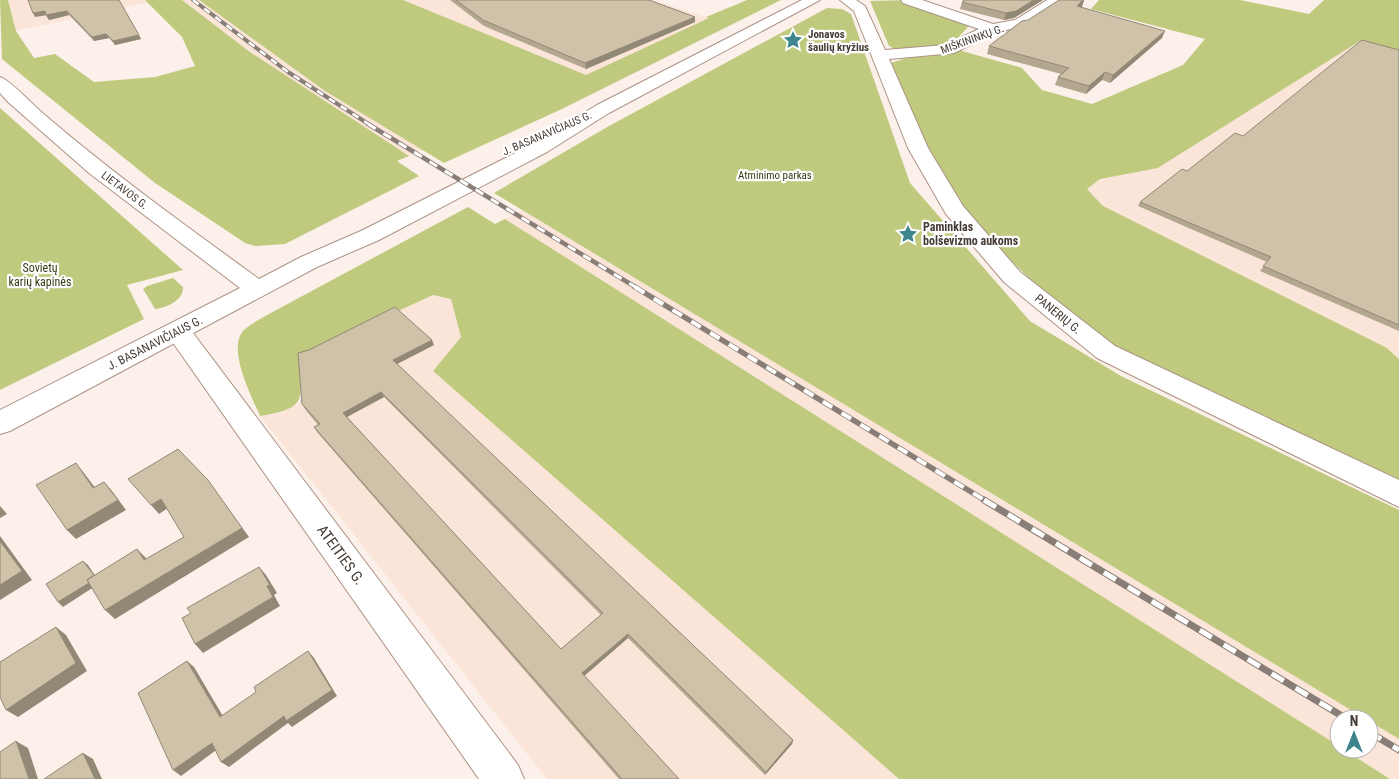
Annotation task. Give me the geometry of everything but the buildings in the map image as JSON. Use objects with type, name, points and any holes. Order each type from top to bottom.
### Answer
[{"type":"street","name":"J. BASANAVIČIAUS G.","points":[[0,423],[309,262],[371,235],[540,148],[604,109],[813,0]]},
{"type":"street","name":"PANERIŲ G.","points":[[848,0],[858,6],[880,54],[918,148],[954,210],[1012,277],[1106,352],[1399,494]]},
{"type":"street","points":[[908,0],[992,30]]},
{"type":"street","name":"MIŠKININKŲ G.","points":[[880,54],[948,50],[992,30],[1020,24],[1057,0]]},
{"type":"street","name":"LIETAVOS G.","points":[[0,82],[14,98],[96,169],[257,289]]},
{"type":"street","name":"ATEITIES G.","points":[[178,331],[504,779]]},
{"type":"shaded area","points":[[8,0],[145,0],[147,3],[16,31]]},
{"type":"shaded area","points":[[182,0],[199,0],[325,91],[423,150],[409,156],[391,145],[250,52]]},
{"type":"shaded area","points":[[403,0],[652,0],[710,18],[586,75]]},
{"type":"shaded area","points":[[1360,41],[1399,52],[1399,359],[1387,348],[1103,206],[1087,189],[1100,179],[1159,168]]},
{"type":"shaded area","points":[[522,210],[1349,709],[1329,709],[1329,740],[505,219]]},
{"type":"shaded area","points":[[433,295],[451,299],[461,337],[433,371],[899,779],[547,779],[260,416],[283,412],[297,405],[302,396],[299,358]]},
{"type":"shaded area","points":[[1379,727],[1399,739],[1399,779],[1390,779],[1359,759],[1379,759]]},
{"type":"green space","points":[[0,0],[8,0],[16,31],[34,58],[55,54],[94,82],[155,77],[195,66],[182,37],[145,0],[182,0],[250,52],[409,156],[397,161],[419,176],[285,244],[255,246],[245,243],[155,183],[2,59]]},
{"type":"green space","points":[[199,0],[403,0],[586,75],[709,18],[706,17],[747,0],[781,0],[564,108],[444,163],[325,91]]},
{"type":"green space","points":[[907,0],[969,26],[953,43],[962,51],[1022,68],[1042,90],[1092,104],[1183,65],[1205,39],[1091,9],[1099,0],[1240,0],[1309,14],[1324,0],[1399,0],[1399,52],[1360,41],[1158,168],[1100,179],[1087,189],[1103,206],[1387,348],[1399,359],[1399,482],[1112,345],[1036,285],[1001,251],[948,187],[923,142],[891,63],[909,57],[889,46],[870,1]]},
{"type":"green space","name":"Atminimo parkas","points":[[827,8],[842,9],[851,14],[910,183],[1030,321],[1121,376],[1399,510],[1399,739],[1379,727],[1379,709],[1349,709],[494,193],[609,126]]},
{"type":"green space","name":"Sovietų karių kapinės","points":[[0,108],[183,270],[127,285],[144,319],[0,390]]},
{"type":"green space","points":[[468,207],[495,224],[505,219],[1329,740],[1329,759],[1359,759],[1390,779],[899,779],[433,371],[461,337],[451,299],[433,295],[299,357],[301,393],[299,400],[287,410],[260,416],[242,373],[238,348],[239,338],[244,330],[267,315]]},
{"type":"green space","points":[[173,278],[183,287],[181,296],[174,303],[155,309],[143,289]]},
{"type":"railway","points":[[193,0],[288,72],[370,125]]},
{"type":"railway","points":[[368,124],[637,288]]},
{"type":"railway","points":[[635,287],[986,501]]},
{"type":"railway","points":[[984,500],[1330,709]]},
{"type":"railway","points":[[1379,738],[1399,750]]},
{"type":"place","name":"Jonavos šaulių kryžius","points":[[793,40]]},
{"type":"place","name":"Paminklas bolševizmo aukoms","points":[[908,234]]}]
